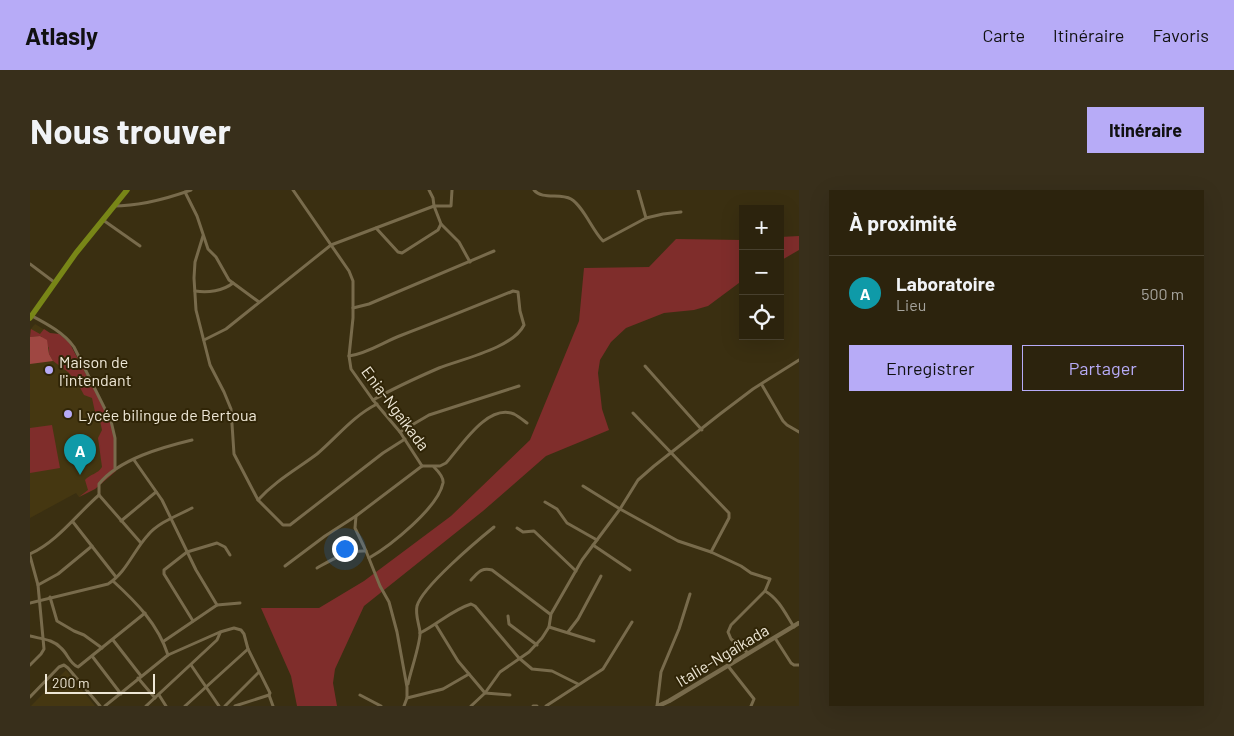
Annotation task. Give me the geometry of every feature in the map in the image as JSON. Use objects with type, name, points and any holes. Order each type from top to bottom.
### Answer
[{"type":"highway","points":[[31,317],[122,192]]},
{"type":"street","points":[[112,206],[126,206],[149,202],[191,190]]},
{"type":"street","name":"Enia-Ngaîkada","points":[[285,566],[422,466],[400,432],[373,400],[351,369],[349,356],[353,282],[349,271],[293,190]]},
{"type":"street","points":[[429,190],[441,224],[459,242],[470,262]]},
{"type":"street","points":[[204,340],[226,329],[331,245],[434,206],[451,206],[452,190]]},
{"type":"street","points":[[534,190],[540,195],[563,194],[575,202],[603,241],[646,218],[681,212]]},
{"type":"street","points":[[638,190],[646,218]]},
{"type":"street","points":[[185,192],[197,216],[208,249],[216,257],[233,283],[259,302]]},
{"type":"street","points":[[102,220],[140,246]]},
{"type":"street","points":[[376,227],[398,252],[402,253],[438,230],[441,224]]},
{"type":"street","points":[[203,236],[195,262],[196,310],[210,365],[231,409],[234,454],[258,500],[283,525],[290,525],[383,453],[405,439]]},
{"type":"street","points":[[353,308],[369,304],[494,251]]},
{"type":"street","points":[[30,264],[55,282]]},
{"type":"street","points":[[195,291],[217,291],[227,288],[233,283]]},
{"type":"street","points":[[349,356],[361,354],[401,335],[418,330],[513,291],[518,292],[524,325],[520,333],[476,356],[441,367],[396,387],[373,400]]},
{"type":"street","points":[[31,317],[61,334],[74,347],[111,421],[115,438],[115,468]]},
{"type":"street","points":[[473,705],[485,693],[500,672],[537,645],[549,627],[550,614],[576,571],[638,480],[720,414],[799,360]]},
{"type":"street","points":[[645,366],[702,430]]},
{"type":"street","points":[[762,385],[783,421],[799,432]]},
{"type":"street","points":[[400,432],[429,415],[520,386]]},
{"type":"street","points":[[258,500],[273,486],[319,452],[353,420],[377,404]]},
{"type":"street","points":[[422,466],[440,466],[446,463],[466,437],[488,418],[506,412],[514,414],[527,423]]},
{"type":"street","points":[[633,413],[729,513],[712,552]]},
{"type":"street","points":[[141,543],[99,495],[99,484],[115,468],[192,440]]},
{"type":"street","points":[[134,460],[171,518],[187,552],[217,605]]},
{"type":"street","points":[[369,558],[383,550],[430,508],[443,484],[443,479],[433,466]]},
{"type":"street","points":[[583,486],[678,541],[712,552],[742,566],[751,573],[770,580],[765,591],[731,626],[728,632],[731,639],[748,653]]},
{"type":"street","points":[[121,521],[156,492]]},
{"type":"street","points":[[30,664],[44,649],[44,639],[38,585],[30,555],[73,522],[99,495]]},
{"type":"street","points":[[545,502],[556,509],[567,523],[597,540]]},
{"type":"street","points":[[30,603],[108,584],[128,563],[150,533],[171,518],[192,508]]},
{"type":"street","points":[[356,516],[355,528],[380,586],[390,602],[407,687],[407,698],[404,706]]},
{"type":"street","points":[[73,522],[116,577]]},
{"type":"street","points":[[407,687],[420,633],[416,613],[417,604],[467,550],[494,527]]},
{"type":"street","points":[[517,528],[523,532],[534,531],[576,571]]},
{"type":"street","points":[[193,622],[164,574],[165,568],[187,552],[217,543],[230,554]]},
{"type":"street","points":[[594,545],[630,570]]},
{"type":"street","points":[[38,585],[58,574],[92,546]]},
{"type":"street","points":[[317,568],[345,553],[356,550],[366,551]]},
{"type":"street","points":[[471,580],[482,569],[492,570],[550,614]]},
{"type":"street","points":[[568,632],[578,619],[601,576]]},
{"type":"street","points":[[113,580],[155,625],[164,640],[168,655]]},
{"type":"street","points":[[765,591],[772,595],[779,603],[794,627]]},
{"type":"street","points":[[658,706],[661,672],[679,629],[690,594]]},
{"type":"street","points":[[50,597],[58,621],[84,635],[102,648]]},
{"type":"street","points":[[164,640],[217,605],[240,603]]},
{"type":"street","points":[[420,633],[436,625],[461,607],[470,604],[475,606],[519,658],[532,670],[552,671],[578,684]]},
{"type":"street","points":[[30,636],[51,640],[62,648],[73,665],[78,667],[145,613]]},
{"type":"street","points":[[508,616],[509,624],[537,645]]},
{"type":"street","points":[[546,706],[603,669],[632,622]]},
{"type":"street","name":"Italie-Ngaîkada","points":[[658,706],[799,623]]},
{"type":"street","points":[[436,625],[458,661],[485,693],[510,695]]},
{"type":"street","points":[[549,627],[594,641]]},
{"type":"street","points":[[105,706],[168,655],[220,632],[234,628],[241,630],[248,649],[268,689],[273,706]]},
{"type":"street","points":[[146,706],[217,640],[220,632]]},
{"type":"street","points":[[775,638],[791,663],[799,665]]},
{"type":"street","points":[[113,640],[155,698]]},
{"type":"street","points":[[185,706],[248,649]]},
{"type":"street","points":[[92,656],[121,694]]},
{"type":"street","points":[[30,697],[59,667],[64,665],[100,706]]},
{"type":"street","points":[[191,665],[219,706]]},
{"type":"street","points":[[728,666],[754,699],[751,706]]},
{"type":"street","points":[[225,706],[259,672]]},
{"type":"street","points":[[407,698],[443,689],[469,674]]},
{"type":"street","points":[[159,695],[166,706]]},
{"type":"street","points":[[234,706],[269,695]]},
{"type":"street","points":[[360,695],[381,706]]},
{"type":"shaded area","points":[[799,236],[799,250],[784,259],[784,250],[784,237]]},
{"type":"shaded area","points":[[676,239],[739,240],[739,283],[708,306],[694,310],[664,313],[626,328],[611,342],[600,360],[598,373],[602,409],[609,430],[546,456],[483,511],[364,606],[335,669],[333,683],[337,706],[297,706],[291,676],[261,608],[319,608],[364,581],[451,516],[530,440],[579,321],[584,268],[649,267]]},
{"type":"shaded area","name":"Lycée bilingue de Bertoua","points":[[35,324],[50,333],[59,334],[76,355],[96,390],[116,471],[95,489],[79,497],[76,493],[30,518],[30,330]]},
{"type":"shaded area","points":[[31,329],[40,334],[44,329],[50,333],[59,334],[69,342],[111,422],[114,436],[116,471],[95,489],[79,497],[88,490],[85,480],[102,467],[98,438],[102,430],[101,418],[95,412],[92,398],[84,395],[77,382],[68,372],[53,361],[49,354],[49,348],[41,336],[30,337]]},
{"type":"shaded area","points":[[40,336],[47,340],[49,354],[53,361],[30,364],[30,337]]},
{"type":"shaded area","points":[[52,425],[60,468],[30,473],[30,428]]},
{"type":"shaded area","points":[[66,670],[95,706],[31,706]]},
{"type":"place","name":"Maison de l'intendant","points":[[49,370]]},
{"type":"place","name":"Lycée bilingue de Bertoua","points":[[68,414]]},
{"type":"place","name":"Laboratoire","points":[[80,475]]}]
